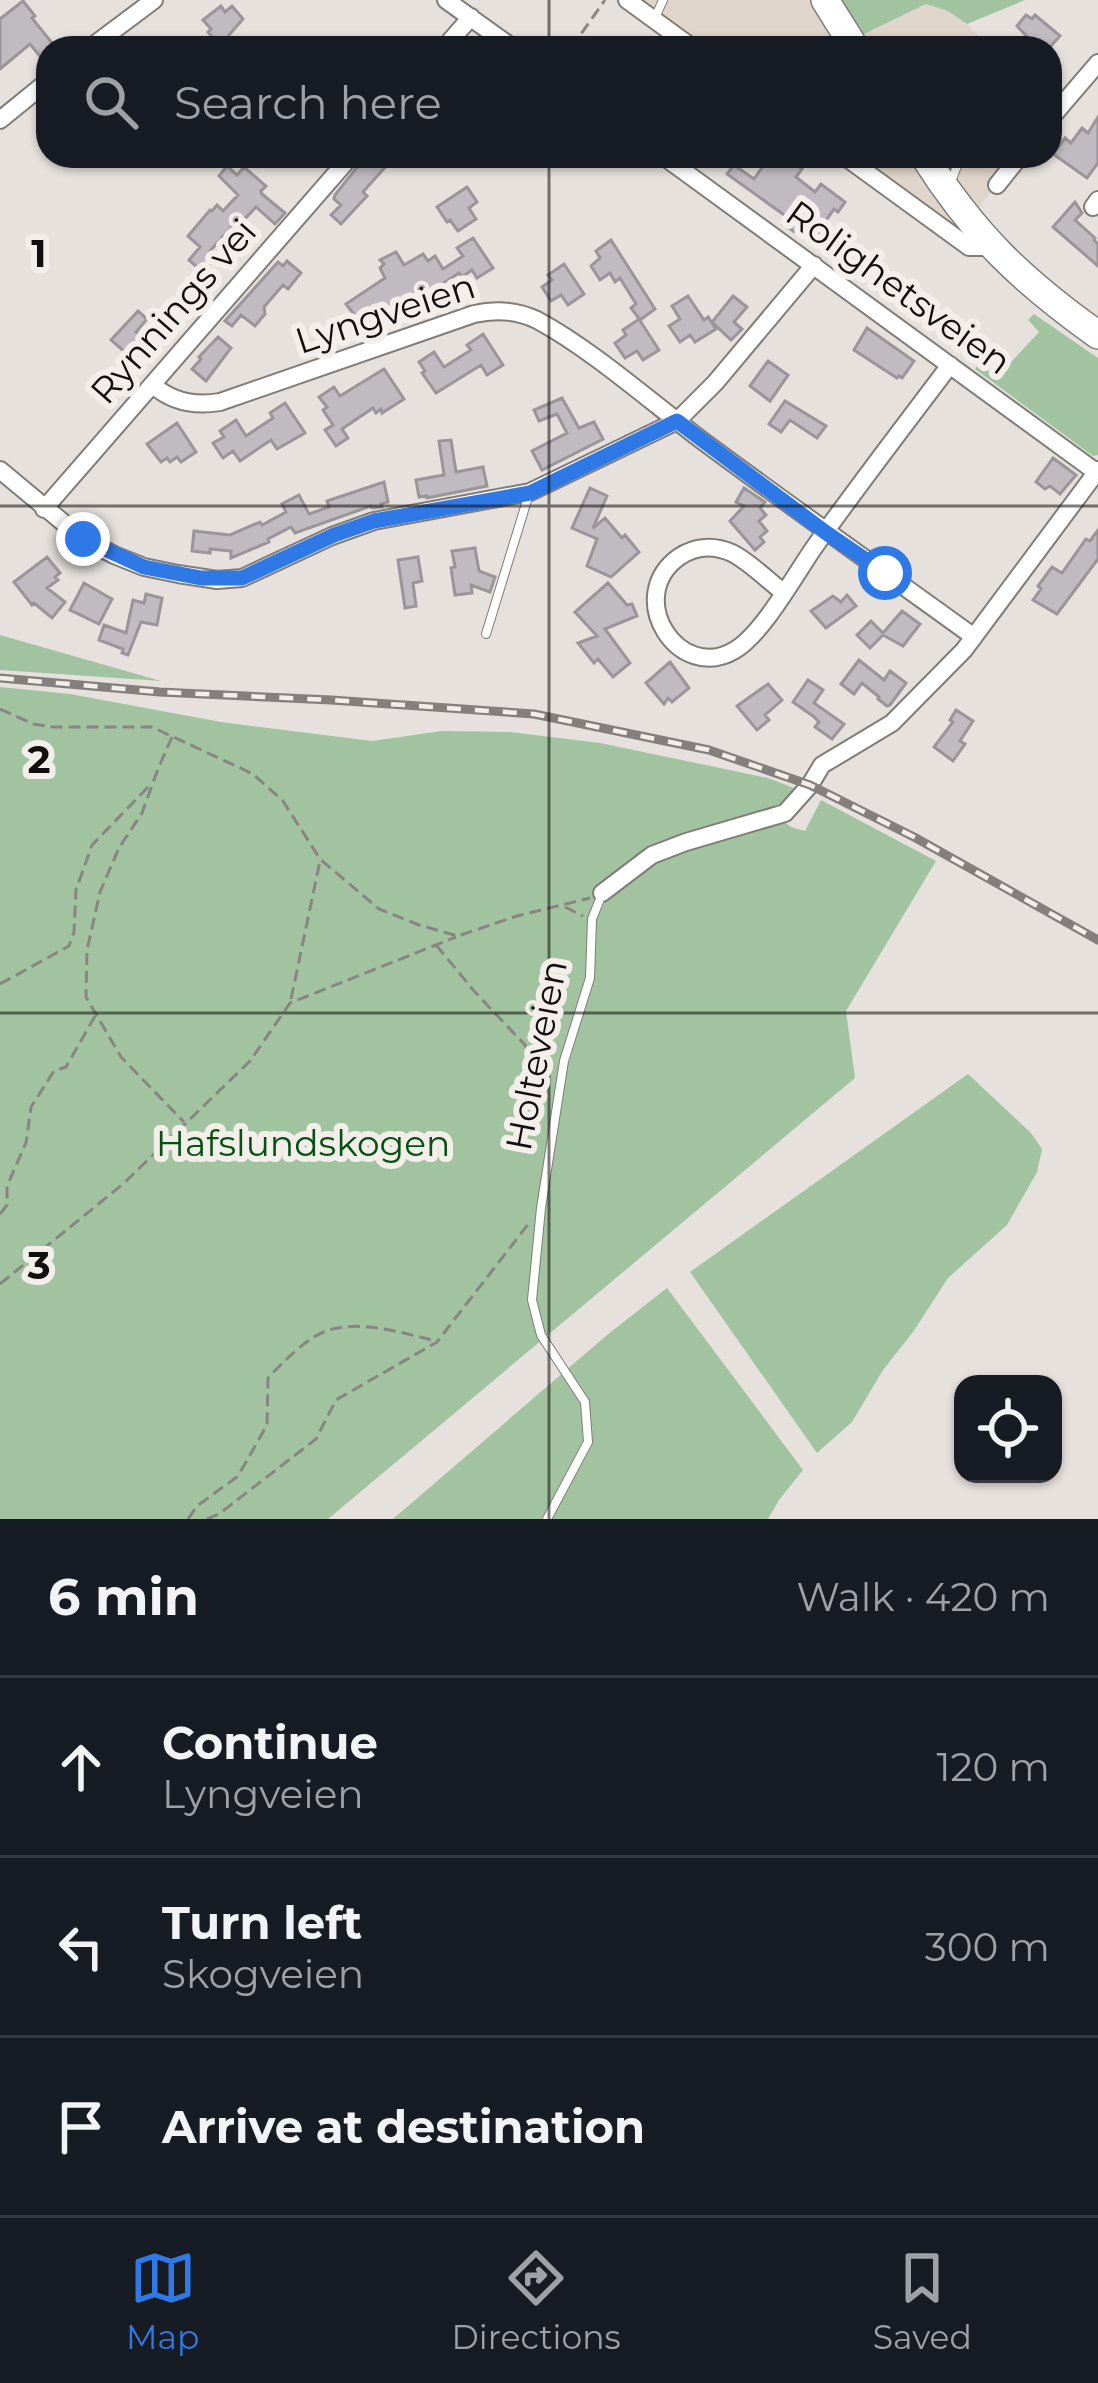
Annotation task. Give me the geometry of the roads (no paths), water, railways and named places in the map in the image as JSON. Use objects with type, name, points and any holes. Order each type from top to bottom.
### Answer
[{"type":"highway","points":[[825,0],[848,36]]},
{"type":"highway","points":[[932,168],[981,247],[1098,334]]},
{"type":"street","points":[[106,36],[154,0]]},
{"type":"street","points":[[446,0],[497,36]]},
{"type":"street","points":[[627,0],[677,36]]},
{"type":"street","points":[[454,36],[471,17]]},
{"type":"street","points":[[1062,104],[1098,63]]},
{"type":"street","points":[[0,120],[36,92]]},
{"type":"street","name":"Rynnings vei","points":[[44,509],[340,168]]},
{"type":"street","name":"Rolighetsveien","points":[[680,168],[1097,471]]},
{"type":"street","points":[[862,168],[981,247]]},
{"type":"street","points":[[997,184],[1010,168]]},
{"type":"street","points":[[0,470],[83,539],[122,559],[178,574],[242,578],[374,521],[530,493],[677,421],[814,265]]},
{"type":"street","name":"Lyngveien","points":[[153,386],[175,400],[220,402],[475,314],[505,310],[539,322],[974,637]]},
{"type":"street","points":[[783,592],[734,554],[704,548],[686,553],[664,572],[655,605],[663,629],[695,656],[714,658],[741,646],[758,628],[950,365]]},
{"type":"street","points":[[602,892],[652,855],[784,813],[822,765],[892,723],[974,637],[1097,471]]},
{"type":"lane","points":[[655,20],[664,0]]},
{"type":"lane","points":[[946,190],[956,168]]},
{"type":"lane","points":[[486,634],[530,493]]},
{"type":"lane","name":"Holteveien","points":[[547,1519],[588,1442],[585,1402],[541,1335],[532,1300],[564,1061],[590,978],[591,927],[602,892]]},
{"type":"railway","points":[[0,678],[534,714],[709,750],[810,785],[1098,940]]},
{"type":"park label","name":"Hafslundskogen","points":[[303,1143]]}]
